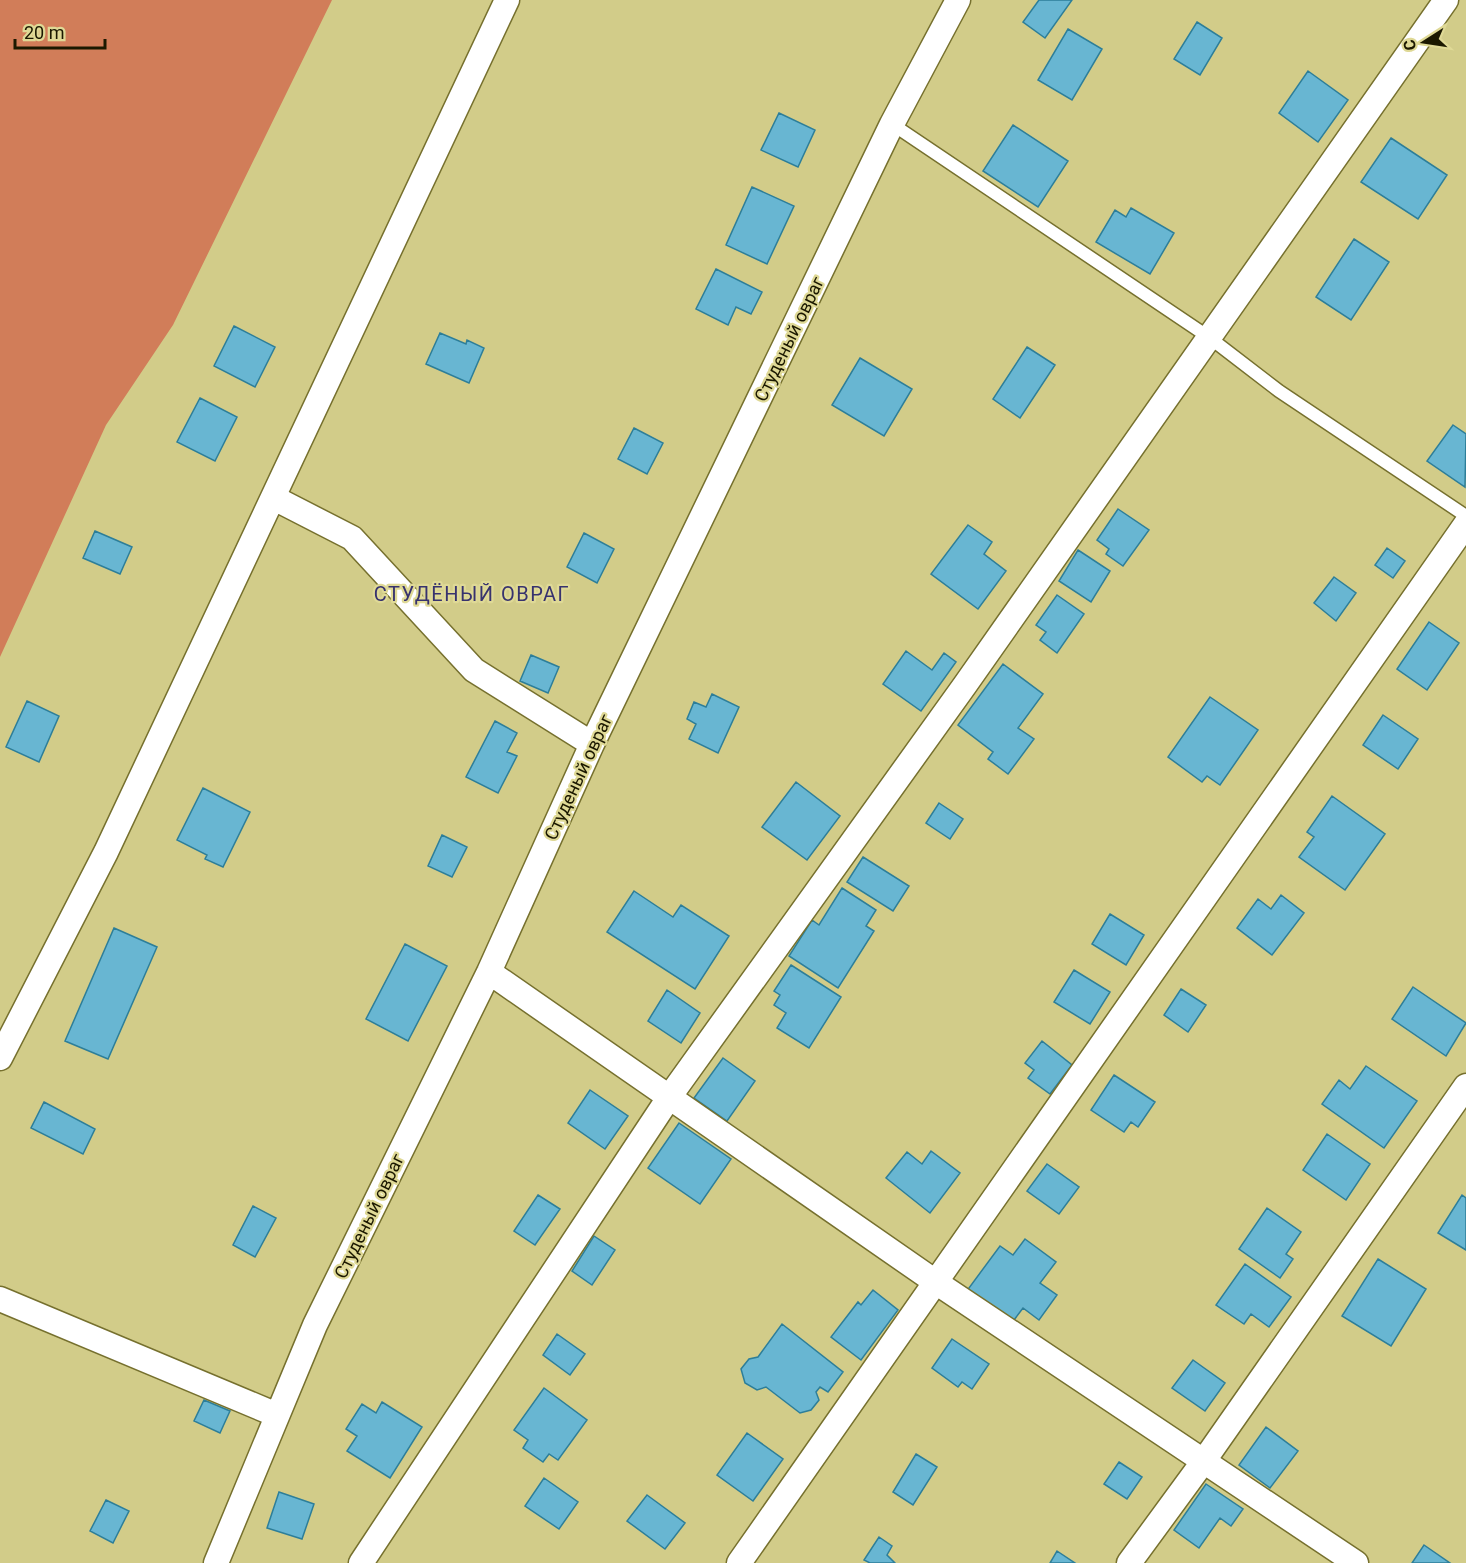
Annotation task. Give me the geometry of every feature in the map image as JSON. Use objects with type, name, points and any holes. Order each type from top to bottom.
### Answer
[{"type":"street","points":[[0,1058],[106,852],[507,0]]},
{"type":"street","name":"Студеный овраг","points":[[216,1563],[315,1325],[489,972],[592,744],[892,124],[958,0]]},
{"type":"street","points":[[361,1563],[670,1096],[1210,338],[1446,0]]},
{"type":"street","points":[[274,498],[352,538],[474,670],[592,744]]},
{"type":"street","points":[[739,1563],[1466,524]]},
{"type":"street","points":[[489,972],[937,1283],[1356,1563]]},
{"type":"street","points":[[1130,1563],[1466,1086]]},
{"type":"street","points":[[0,1299],[277,1415]]},
{"type":"lane","points":[[892,124],[1210,338],[1279,391],[1466,516]]},
{"type":"shaded area","points":[[0,0],[332,0],[173,325],[106,425],[0,657]]},
{"type":"building","points":[[1039,0],[1072,0],[1045,38],[1023,22]]},
{"type":"building","points":[[1197,22],[1222,38],[1200,75],[1174,59]]},
{"type":"building","points":[[1068,29],[1102,49],[1072,100],[1038,80]]},
{"type":"building","points":[[1308,71],[1348,100],[1318,142],[1279,113]]},
{"type":"building","points":[[779,113],[815,130],[798,167],[761,150]]},
{"type":"building","points":[[1013,125],[1068,161],[1038,207],[983,171]]},
{"type":"building","points":[[1391,138],[1447,175],[1418,219],[1361,182]]},
{"type":"building","points":[[752,187],[794,206],[767,264],[726,245]]},
{"type":"building","points":[[1131,208],[1174,233],[1150,274],[1096,242],[1115,210],[1126,217]]},
{"type":"building","points":[[1354,239],[1389,262],[1351,320],[1316,297]]},
{"type":"building","points":[[716,269],[762,292],[751,314],[736,307],[728,325],[696,309]]},
{"type":"building","points":[[234,326],[275,347],[255,387],[214,366]]},
{"type":"building","points":[[440,333],[466,344],[467,340],[484,348],[469,383],[426,364]]},
{"type":"building","points":[[1027,347],[1055,365],[1020,418],[993,399]]},
{"type":"building","points":[[860,358],[912,389],[884,436],[832,405]]},
{"type":"building","points":[[200,398],[237,417],[215,461],[177,442]]},
{"type":"building","points":[[1453,425],[1466,434],[1465,487],[1427,461]]},
{"type":"building","points":[[634,428],[663,443],[647,474],[618,459]]},
{"type":"building","points":[[1118,509],[1149,530],[1123,566],[1106,554],[1109,549],[1097,540]]},
{"type":"building","points":[[968,525],[992,542],[984,554],[1006,571],[978,609],[931,574]]},
{"type":"building","points":[[95,531],[132,547],[120,574],[83,558]]},
{"type":"building","points":[[584,533],[614,549],[597,583],[567,567]]},
{"type":"building","points":[[1387,548],[1405,561],[1393,578],[1375,565]]},
{"type":"building","points":[[1078,550],[1110,571],[1091,602],[1059,581]]},
{"type":"building","points":[[1334,577],[1356,593],[1336,621],[1314,603]]},
{"type":"building","points":[[1057,595],[1084,614],[1057,653],[1040,640],[1046,632],[1036,625]]},
{"type":"building","points":[[1429,622],[1459,643],[1427,690],[1397,669]]},
{"type":"building","points":[[906,651],[932,670],[944,653],[956,662],[921,711],[883,684]]},
{"type":"building","points":[[531,655],[559,667],[548,693],[520,681]]},
{"type":"building","points":[[1003,664],[1043,694],[1018,728],[1034,739],[1008,774],[988,759],[993,752],[958,725]]},
{"type":"building","points":[[712,694],[739,707],[718,753],[689,739],[696,724],[687,719],[694,702],[706,707]]},
{"type":"building","points":[[1210,697],[1258,730],[1220,785],[1207,776],[1202,782],[1168,757]]},
{"type":"building","points":[[27,701],[59,716],[39,762],[6,747]]},
{"type":"building","points":[[1383,715],[1418,739],[1398,769],[1363,745]]},
{"type":"building","points":[[495,721],[517,733],[507,752],[517,756],[498,793],[466,777]]},
{"type":"building","points":[[796,782],[840,816],[807,860],[762,827]]},
{"type":"building","points":[[203,788],[250,812],[223,867],[205,859],[207,855],[177,840]]},
{"type":"building","points":[[1332,796],[1385,834],[1345,890],[1299,857],[1314,837],[1307,832]]},
{"type":"building","points":[[939,803],[963,819],[950,839],[926,823]]},
{"type":"building","points":[[442,835],[467,847],[452,877],[428,866]]},
{"type":"building","points":[[863,857],[909,886],[893,911],[847,882]]},
{"type":"building","points":[[842,888],[876,910],[866,926],[874,931],[838,988],[789,956],[812,920],[819,925]]},
{"type":"building","points":[[634,891],[673,917],[681,905],[729,936],[695,989],[607,932]]},
{"type":"building","points":[[1281,895],[1304,913],[1272,955],[1237,928],[1258,899],[1271,909]]},
{"type":"building","points":[[1110,914],[1144,935],[1126,965],[1092,944]]},
{"type":"building","points":[[114,928],[157,947],[108,1059],[65,1041]]},
{"type":"building","points":[[405,944],[447,966],[408,1041],[366,1019]]},
{"type":"building","points":[[791,965],[841,997],[809,1048],[777,1028],[786,1013],[774,1005],[780,995],[774,991]]},
{"type":"building","points":[[1074,970],[1110,992],[1090,1024],[1054,1002]]},
{"type":"building","points":[[1413,987],[1466,1023],[1446,1056],[1392,1019]]},
{"type":"building","points":[[1181,989],[1206,1005],[1188,1032],[1164,1015]]},
{"type":"building","points":[[667,990],[700,1013],[681,1043],[648,1021]]},
{"type":"building","points":[[1042,1041],[1072,1065],[1050,1094],[1028,1078],[1034,1070],[1025,1063]]},
{"type":"building","points":[[723,1058],[755,1081],[727,1121],[694,1098]]},
{"type":"building","points":[[1366,1066],[1417,1101],[1384,1148],[1322,1104],[1339,1080],[1350,1089]]},
{"type":"building","points":[[1114,1075],[1155,1102],[1138,1127],[1131,1122],[1124,1132],[1091,1110]]},
{"type":"building","points":[[590,1090],[628,1116],[605,1149],[568,1123]]},
{"type":"building","points":[[44,1102],[95,1129],[83,1154],[31,1128]]},
{"type":"building","points":[[679,1123],[731,1159],[700,1204],[648,1168]]},
{"type":"building","points":[[1327,1134],[1370,1164],[1346,1200],[1303,1170]]},
{"type":"building","points":[[931,1151],[960,1173],[930,1213],[886,1178],[907,1152],[922,1164]]},
{"type":"building","points":[[1047,1164],[1079,1187],[1059,1214],[1027,1191]]},
{"type":"building","points":[[538,1195],[560,1209],[535,1245],[514,1231]]},
{"type":"building","points":[[1462,1195],[1466,1198],[1466,1250],[1438,1233]]},
{"type":"building","points":[[253,1206],[276,1218],[255,1257],[233,1245]]},
{"type":"building","points":[[1267,1208],[1301,1232],[1286,1254],[1293,1259],[1280,1278],[1239,1249]]},
{"type":"building","points":[[594,1236],[615,1250],[592,1285],[572,1271]]},
{"type":"building","points":[[1025,1239],[1056,1262],[1040,1283],[1057,1295],[1039,1320],[1023,1308],[1011,1324],[966,1292],[1000,1246],[1013,1255]]},
{"type":"building","points":[[1378,1259],[1426,1289],[1391,1346],[1342,1316]]},
{"type":"building","points":[[1245,1264],[1291,1297],[1269,1327],[1251,1314],[1244,1324],[1216,1305]]},
{"type":"building","points":[[873,1290],[898,1310],[861,1360],[831,1337],[858,1302],[861,1305]]},
{"type":"building","points":[[782,1324],[843,1372],[828,1392],[820,1387],[816,1392],[819,1400],[811,1410],[800,1413],[766,1387],[757,1390],[745,1383],[741,1369],[749,1359],[758,1357]]},
{"type":"building","points":[[557,1334],[585,1354],[570,1375],[543,1355]]},
{"type":"building","points":[[952,1339],[989,1364],[972,1389],[962,1382],[958,1387],[932,1368]]},
{"type":"building","points":[[1193,1360],[1225,1383],[1205,1411],[1172,1388]]},
{"type":"building","points":[[544,1388],[587,1420],[558,1460],[549,1454],[543,1462],[523,1448],[528,1440],[514,1430]]},
{"type":"building","points":[[204,1400],[230,1411],[220,1433],[194,1421]]},
{"type":"building","points":[[382,1402],[422,1427],[390,1478],[347,1451],[357,1436],[346,1429],[362,1404],[376,1413]]},
{"type":"building","points":[[1266,1427],[1298,1451],[1270,1488],[1239,1465]]},
{"type":"building","points":[[747,1433],[783,1459],[753,1501],[717,1475]]},
{"type":"building","points":[[916,1454],[937,1467],[913,1505],[893,1492]]},
{"type":"building","points":[[1119,1462],[1142,1477],[1127,1499],[1104,1484]]},
{"type":"building","points":[[544,1478],[578,1502],[559,1529],[525,1506]]},
{"type":"building","points":[[1206,1484],[1243,1509],[1231,1526],[1220,1518],[1199,1548],[1174,1530]]},
{"type":"building","points":[[279,1492],[314,1504],[302,1539],[267,1528]]},
{"type":"building","points":[[647,1495],[685,1523],[665,1549],[627,1521]]},
{"type":"building","points":[[106,1500],[129,1511],[113,1543],[90,1531]]},
{"type":"building","points":[[879,1537],[892,1546],[887,1555],[895,1563],[870,1563],[864,1560]]},
{"type":"building","points":[[1424,1545],[1450,1563],[1412,1563]]},
{"type":"building","points":[[1057,1551],[1075,1563],[1050,1563]]},
{"type":"district","name":"СТУДЁНЫЙ ОВРАГ","points":[[472,594]]}]
